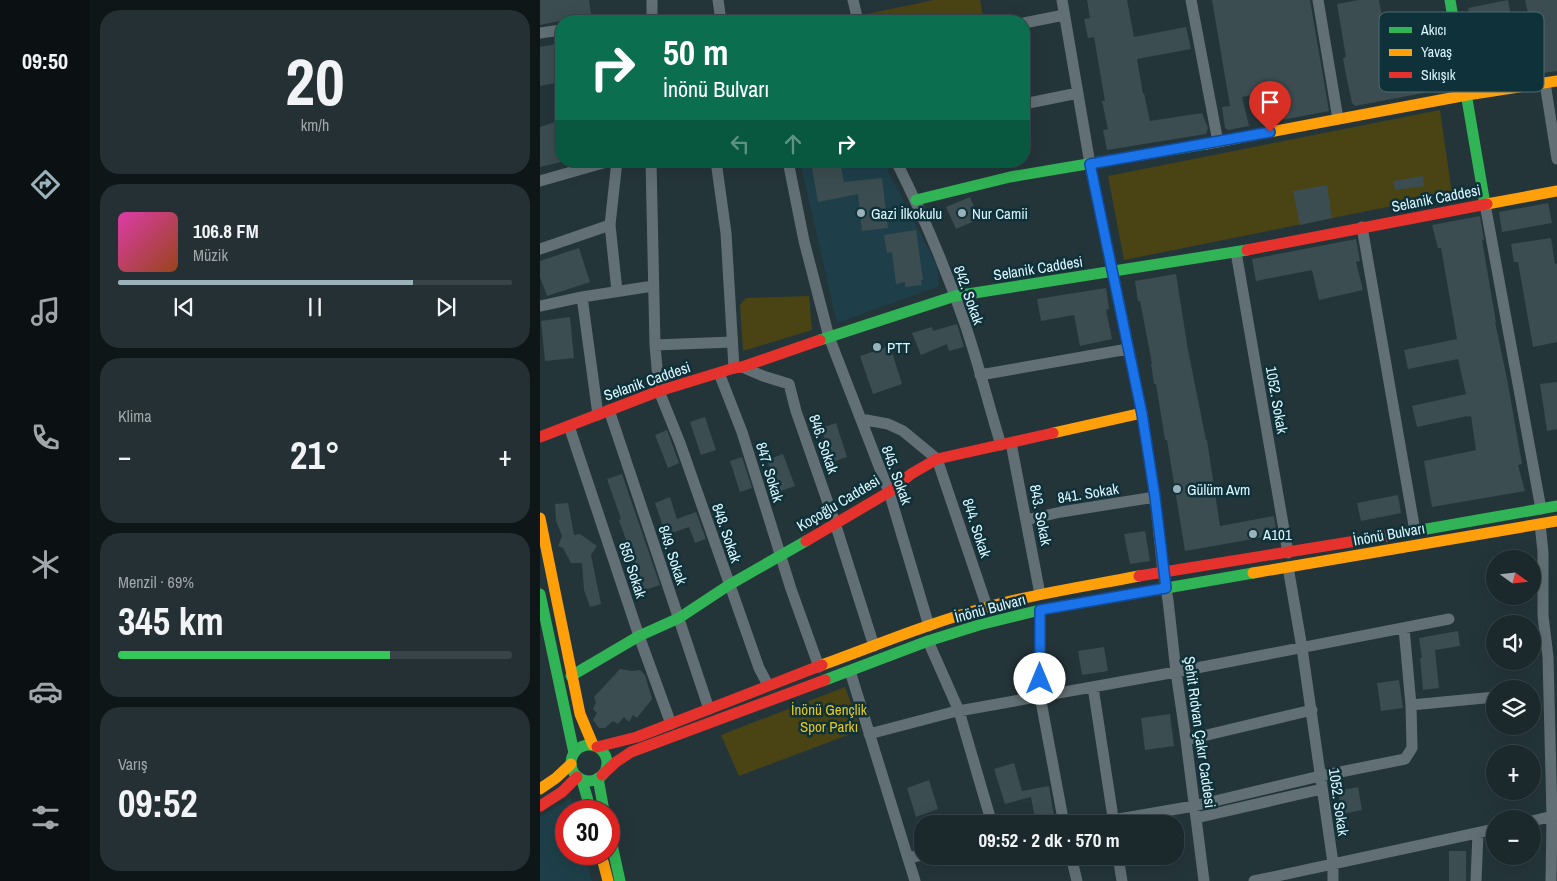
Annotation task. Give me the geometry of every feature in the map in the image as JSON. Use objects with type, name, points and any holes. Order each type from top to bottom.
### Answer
[{"type":"main road","points":[[1545,83],[1557,82]]},
{"type":"main road","points":[[1466,92],[1485,204]]},
{"type":"main road","points":[[916,200],[1010,177],[1218,142],[1486,92]]},
{"type":"main road","name":"Selanik Caddesi","points":[[540,437],[659,391],[738,368],[829,336],[955,296],[1236,252],[1557,191]]},
{"type":"main road","name":"Koçoğlu Caddesi","points":[[571,676],[639,636],[679,618],[729,585],[889,492],[911,474],[937,458],[1142,414]]},
{"type":"main road","name":"İnönü Bulvarı","points":[[595,746],[623,742],[768,685],[929,626],[987,607],[1040,594],[1163,572],[1288,553],[1557,506]]},
{"type":"main road","points":[[540,518],[580,714],[595,746],[604,754],[607,765],[600,777],[593,781],[579,778]]},
{"type":"main road","name":"İnönü Bulvarı","points":[[600,777],[616,762],[631,752],[776,697],[850,672],[928,641],[979,625],[1040,610],[1557,521]]},
{"type":"main road","points":[[541,599],[545,643],[572,758],[572,769],[579,778],[587,800]]},
{"type":"main road","points":[[540,789],[556,778],[582,746],[595,746]]},
{"type":"main road","points":[[600,777],[603,800]]},
{"type":"main road","points":[[540,806],[579,778]]},
{"type":"main road","points":[[604,865],[608,881]]},
{"type":"main road","points":[[616,865],[620,881]]},
{"type":"street","points":[[652,0],[652,15]]},
{"type":"street","points":[[718,0],[720,15]]},
{"type":"street","points":[[853,0],[857,15]]},
{"type":"street","name":"Şehit Rıdvan Çakır Caddesi","points":[[1062,0],[1090,164],[1142,414],[1155,497],[1163,572],[1204,881]]},
{"type":"street","points":[[1191,0],[1218,142]]},
{"type":"street","points":[[1318,0],[1338,120]]},
{"type":"street","points":[[1030,22],[1064,15]]},
{"type":"street","points":[[540,33],[555,31]]},
{"type":"street","points":[[1545,83],[1557,160]]},
{"type":"street","points":[[1030,103],[1078,93]]},
{"type":"street","points":[[540,181],[589,167]]},
{"type":"street","points":[[615,167],[610,225],[617,291]]},
{"type":"street","name":"848. Sokak","points":[[651,167],[655,345],[659,391],[680,444],[758,668],[768,685]]},
{"type":"street","points":[[717,167],[726,233],[732,342],[738,368]]},
{"type":"street","name":"845. Sokak","points":[[789,167],[804,241],[829,336],[889,492],[929,626]]},
{"type":"street","name":"842. Sokak","points":[[899,167],[916,200],[955,296],[980,375],[1006,444]]},
{"type":"street","points":[[1485,204],[1541,509]]},
{"type":"street","points":[[540,249],[610,225]]},
{"type":"street","points":[[1362,227],[1415,531]]},
{"type":"street","name":"1052. Sokak","points":[[1236,252],[1288,553]]},
{"type":"street","points":[[540,306],[582,297],[653,286]]},
{"type":"street","name":"849. Sokak","points":[[582,297],[604,412],[679,618],[709,709]]},
{"type":"street","points":[[655,345],[732,342]]},
{"type":"street","points":[[980,375],[1128,349]]},
{"type":"street","name":"846. Sokak","points":[[738,368],[789,384],[796,411],[835,523],[874,646]]},
{"type":"street","name":"847. Sokak","points":[[719,373],[742,432],[780,555],[819,667]]},
{"type":"street","points":[[861,419],[888,424],[903,431],[937,458]]},
{"type":"street","name":"850 Sokak","points":[[569,426],[639,636],[671,724]]},
{"type":"street","name":"843. Sokak","points":[[1006,444],[1026,520],[1040,594]]},
{"type":"street","name":"844. Sokak","points":[[937,458],[987,607]]},
{"type":"street","name":"841. Sokak","points":[[1026,520],[1061,512],[1155,497]]},
{"type":"street","points":[[1540,524],[1544,552],[1544,616],[1552,657],[1554,816],[1551,881]]},
{"type":"street","name":"1052. Sokak","points":[[1288,567],[1312,710],[1333,863],[1333,881]]},
{"type":"street","points":[[1040,610],[1040,696],[1062,815]]},
{"type":"street","points":[[869,734],[959,711],[1176,672],[1449,619]]},
{"type":"street","points":[[1149,815],[1320,776],[1405,759],[1412,748],[1411,705],[1404,628]]},
{"type":"street","points":[[928,641],[959,711],[989,815]]},
{"type":"street","points":[[850,672],[915,881]]},
{"type":"street","points":[[1093,686],[1113,815]]},
{"type":"street","points":[[1411,705],[1486,698]]},
{"type":"street","points":[[1186,740],[1312,710]]},
{"type":"street","points":[[1196,818],[1322,789]]},
{"type":"street","points":[[1541,818],[1554,816]]},
{"type":"street","points":[[1254,881],[1486,831]]},
{"type":"street","points":[[1476,881],[1478,833]]},
{"type":"street","points":[[908,858],[914,857]]},
{"type":"street","points":[[1074,865],[1077,881]]},
{"type":"street","points":[[1119,865],[1122,881]]},
{"type":"shaded area","name":"Gazi İlkokulu","points":[[801,167],[886,167],[937,266],[939,286],[837,323]]},
{"type":"shaded area","points":[[555,808],[555,865],[588,865],[592,881],[540,881],[540,817]]},
{"type":"green space","points":[[934,0],[980,0],[983,15],[867,15]]},
{"type":"green space","points":[[1440,110],[1452,194],[1124,260],[1108,176]]},
{"type":"green space","points":[[809,296],[812,330],[743,351],[740,305],[746,298]]},
{"type":"green space","name":"İnönü Gençlik Spor Parkı","points":[[845,687],[861,730],[739,776],[721,735]]},
{"type":"building","points":[[540,0],[589,0],[591,15],[555,15],[555,22],[540,25]]},
{"type":"building","points":[[1087,0],[1127,0],[1134,37],[1186,27],[1191,49],[1137,59],[1143,94],[1150,121],[1202,113],[1208,128],[1206,134],[1107,150],[1103,130],[1108,129],[1102,101],[1105,101],[1094,37],[1088,38],[1084,19],[1090,18]]},
{"type":"building","points":[[1212,0],[1310,0],[1329,111],[1266,123],[1259,94],[1242,97],[1249,126],[1228,130],[1225,128],[1222,107],[1230,106]]},
{"type":"building","points":[[1358,0],[1379,0],[1381,12],[1379,12],[1379,92],[1429,92],[1355,106],[1352,103],[1343,58],[1346,57],[1337,4]]},
{"type":"building","points":[[1508,0],[1510,12],[1469,12],[1468,8]]},
{"type":"building","points":[[1525,0],[1557,0],[1557,71],[1544,73],[1544,12],[1528,12]]},
{"type":"building","points":[[555,44],[555,83],[540,86],[540,47]]},
{"type":"building","points":[[555,122],[555,163],[540,167],[540,127]]},
{"type":"building","points":[[812,167],[841,167],[844,182],[882,178],[888,228],[862,231],[858,194],[818,202]]},
{"type":"building","points":[[1423,176],[1424,186],[1395,190],[1393,181]]},
{"type":"building","points":[[1327,185],[1332,218],[1300,225],[1293,191]]},
{"type":"building","name":"Nur Camii","points":[[970,197],[979,219],[956,229],[946,207]]},
{"type":"building","points":[[1548,203],[1552,223],[1502,232],[1499,212]]},
{"type":"building","points":[[1480,216],[1495,322],[1522,464],[1518,465],[1525,491],[1432,507],[1424,461],[1476,450],[1471,416],[1417,427],[1412,406],[1466,394],[1458,359],[1408,369],[1404,350],[1457,339],[1441,248],[1438,248],[1432,225]]},
{"type":"building","points":[[916,230],[923,280],[921,280],[922,285],[905,287],[905,282],[896,284],[892,252],[887,253],[884,235]]},
{"type":"building","points":[[1551,238],[1555,264],[1557,263],[1557,342],[1533,347],[1518,262],[1514,262],[1511,244]]},
{"type":"building","points":[[1356,239],[1360,261],[1356,262],[1363,290],[1319,300],[1312,270],[1256,281],[1252,259]]},
{"type":"building","points":[[579,248],[590,282],[547,296],[540,277],[540,261]]},
{"type":"building","points":[[1176,274],[1188,350],[1207,440],[1220,526],[1274,516],[1277,535],[1185,551],[1167,440],[1165,440],[1156,384],[1154,384],[1152,364],[1135,281]]},
{"type":"building","points":[[1106,288],[1109,309],[1106,310],[1112,339],[1080,346],[1074,315],[1041,321],[1037,299]]},
{"type":"building","points":[[570,317],[574,358],[545,361],[541,321]]},
{"type":"building","points":[[957,324],[964,347],[949,351],[947,344],[921,355],[912,333],[932,327],[933,331]]},
{"type":"building","points":[[890,346],[902,384],[873,394],[860,356]]},
{"type":"building","points":[[1557,382],[1557,429],[1547,431],[1540,384]]},
{"type":"building","points":[[705,417],[716,450],[701,455],[690,422]]},
{"type":"building","points":[[836,423],[847,457],[832,462],[821,428]]},
{"type":"building","points":[[667,430],[679,463],[668,468],[655,435]]},
{"type":"building","points":[[783,454],[795,486],[778,492],[767,460]]},
{"type":"building","points":[[742,457],[752,488],[740,492],[730,461]]},
{"type":"building","points":[[622,474],[660,585],[642,591],[607,479]]},
{"type":"building","points":[[1398,495],[1401,513],[1361,521],[1357,503]]},
{"type":"building","points":[[670,497],[677,519],[696,512],[706,539],[695,543],[689,527],[666,535],[655,503]]},
{"type":"building","points":[[568,503],[574,535],[580,534],[597,546],[591,555],[601,604],[590,607],[584,590],[582,563],[571,563],[563,548],[558,546],[562,536],[556,521],[555,504]]},
{"type":"building","points":[[1145,531],[1150,561],[1130,564],[1124,534]]},
{"type":"building","points":[[1458,631],[1460,646],[1435,650],[1439,688],[1423,690],[1419,638]]},
{"type":"building","points":[[1104,647],[1108,671],[1082,675],[1078,651]]},
{"type":"building","points":[[620,669],[640,670],[645,675],[652,699],[637,718],[633,715],[629,722],[624,717],[618,724],[613,721],[605,728],[599,728],[593,720],[597,713],[593,709],[596,703],[594,697]]},
{"type":"building","points":[[1399,680],[1403,708],[1381,711],[1377,683]]},
{"type":"building","points":[[1170,714],[1174,746],[1145,750],[1141,718]]},
{"type":"building","points":[[1014,763],[1022,791],[1049,786],[1054,815],[1034,815],[1031,797],[1005,804],[994,769]]},
{"type":"building","points":[[929,780],[938,809],[922,815],[915,815],[907,788]]},
{"type":"building","points":[[1358,787],[1362,810],[1342,814],[1338,791]]},
{"type":"building","points":[[1449,851],[1466,851],[1466,881],[1449,881]]},
{"type":"traffic: fast","points":[[1450,0],[1452,12]]},
{"type":"traffic: fast","points":[[1466,92],[1485,204]]},
{"type":"traffic: fast","points":[[916,200],[1010,177],[1206,144]]},
{"type":"traffic: fast","points":[[820,340],[955,296],[1247,250]]},
{"type":"traffic: fast","points":[[1387,536],[1557,506]]},
{"type":"traffic: fast","points":[[571,676],[639,636],[679,618],[729,585],[806,541]]},
{"type":"traffic: fast","points":[[825,680],[928,641],[979,625],[1040,610],[1253,573]]},
{"type":"traffic: fast","points":[[540,594],[574,753]]},
{"type":"traffic: fast","points":[[589,745],[596,746],[602,750],[606,756],[607,763],[606,770],[602,776],[596,780],[589,781],[582,780],[576,776],[572,770],[571,763],[572,756],[576,750],[582,746],[589,745]]},
{"type":"traffic: fast","points":[[598,778],[602,800]]},
{"type":"traffic: fast","points":[[582,780],[588,800]]},
{"type":"traffic: fast","points":[[616,865],[620,881]]},
{"type":"traffic: slow","points":[[1544,83],[1557,81]]},
{"type":"traffic: slow","points":[[1206,144],[1486,92]]},
{"type":"traffic: slow","points":[[1487,204],[1557,191]]},
{"type":"traffic: slow","points":[[1053,433],[1142,413]]},
{"type":"traffic: slow","points":[[540,518],[580,714],[593,745]]},
{"type":"traffic: slow","points":[[1253,573],[1557,521]]},
{"type":"traffic: slow","points":[[822,665],[925,627],[988,607],[1139,576]]},
{"type":"traffic: slow","points":[[540,789],[571,764]]},
{"type":"traffic: slow","points":[[604,865],[608,881]]},
{"type":"traffic: jam","points":[[1247,250],[1487,204]]},
{"type":"traffic: jam","points":[[540,437],[659,391],[742,367],[820,340]]},
{"type":"traffic: jam","points":[[806,541],[889,492],[911,474],[937,459],[1053,433]]},
{"type":"traffic: jam","points":[[1139,576],[1387,536]]},
{"type":"traffic: jam","points":[[597,747],[637,737],[822,665]]},
{"type":"traffic: jam","points":[[602,775],[631,752],[825,680]]},
{"type":"traffic: jam","points":[[540,806],[562,792],[577,777]]},
{"type":"place","name":"Gazi İlkokulu","points":[[861,213]]},
{"type":"place","name":"Nur Camii","points":[[962,213]]},
{"type":"place","name":"PTT","points":[[877,347]]},
{"type":"place","name":"Gülüm Avm","points":[[1177,489]]},
{"type":"place","name":"A101","points":[[1253,534]]},
{"type":"route","points":[[1040,679],[1040,610],[1166,588],[1155,497],[1142,414],[1090,164],[1270,132]]}]
